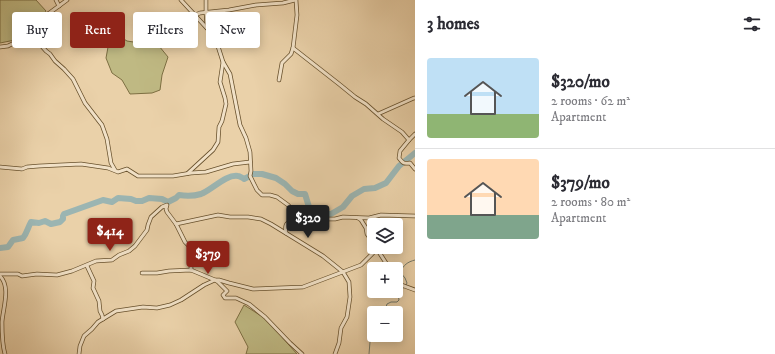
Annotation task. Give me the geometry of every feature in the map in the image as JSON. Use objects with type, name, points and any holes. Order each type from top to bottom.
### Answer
[{"type":"street","points":[[56,0],[59,6]]},
{"type":"street","points":[[51,12],[66,0]]},
{"type":"street","points":[[181,0],[192,12]]},
{"type":"street","points":[[206,0],[206,12]]},
{"type":"street","points":[[198,14],[283,3],[295,0],[297,15],[293,48],[291,54],[282,64],[279,80]]},
{"type":"street","points":[[198,18],[206,27]]},
{"type":"street","points":[[0,47],[12,44]]},
{"type":"street","points":[[43,48],[73,79],[85,103],[102,125],[107,139],[111,163],[118,172]]},
{"type":"street","points":[[219,48],[223,62],[230,74],[240,125],[250,152],[250,176],[257,190],[262,195],[277,197],[288,205],[297,217],[287,224],[285,227],[286,233]]},
{"type":"street","points":[[293,48],[366,104],[383,119],[402,132],[409,140]]},
{"type":"street","points":[[188,174],[213,150],[218,142],[219,127],[226,104],[220,82],[223,62]]},
{"type":"street","points":[[378,114],[415,98]]},
{"type":"street","points":[[415,134],[400,151],[399,158],[404,164],[410,163],[415,169]]},
{"type":"street","points":[[0,167],[22,168],[81,164],[108,168],[118,172],[127,169],[138,176],[173,176],[206,172],[233,164],[250,162]]},
{"type":"street","points":[[0,275],[57,275],[87,266],[96,261],[112,260],[135,246],[147,230],[151,217],[162,207],[167,205],[167,212],[190,248],[191,270]]},
{"type":"street","points":[[295,213],[305,214],[322,220],[336,220],[343,217],[369,218],[381,215],[415,216]]},
{"type":"street","points":[[176,224],[218,215],[261,219],[323,256],[343,272],[349,282],[350,297],[346,317],[341,328],[339,343],[335,354]]},
{"type":"street","points":[[356,217],[361,220],[366,228],[367,235]]},
{"type":"street","points":[[142,273],[157,274],[169,271],[191,270],[215,280],[253,289],[303,287],[361,265],[371,254]]},
{"type":"street","points":[[87,266],[94,281],[93,288],[99,301],[103,319]]},
{"type":"street","points":[[0,275],[5,282],[6,293],[2,332],[5,354]]},
{"type":"street","points":[[79,354],[84,336],[98,322],[116,311],[144,307],[157,308],[170,304],[181,300],[204,285],[215,280]]},
{"type":"street","points":[[215,280],[227,291],[223,295],[225,298],[236,298],[249,304],[265,317],[302,354]]},
{"type":"street","points":[[403,285],[415,290]]},
{"type":"shaded area","points":[[0,0],[36,0],[45,12],[12,12],[12,41],[0,43]]},
{"type":"shaded area","points":[[125,40],[133,42],[133,48],[161,48],[168,57],[162,75],[160,90],[152,93],[130,94],[122,80],[112,73],[106,58],[108,48],[125,48]]},
{"type":"shaded area","points":[[244,305],[266,319],[297,354],[246,354],[248,347],[235,322]]},
{"type":"waterway","points":[[0,248],[8,247],[13,240],[23,238],[31,222],[39,223],[45,221],[51,224],[60,222],[63,219],[64,214],[103,200],[112,202],[118,198],[142,201],[149,198],[162,199],[168,202],[179,195],[190,196],[201,194],[229,177],[238,176],[244,179],[252,174],[262,174],[276,178],[292,191],[298,194],[305,194],[309,207],[315,212],[331,214],[343,207],[352,196],[364,189],[375,188],[386,183],[399,166],[415,153]]},
{"type":"waterway","points":[[406,285],[407,283],[405,278],[400,272],[406,264],[415,260]]},
{"type":"waterway","points":[[386,306],[391,302],[397,302],[399,300],[398,295],[404,287]]},
{"type":"waterway","points":[[369,354],[370,342]]}]
